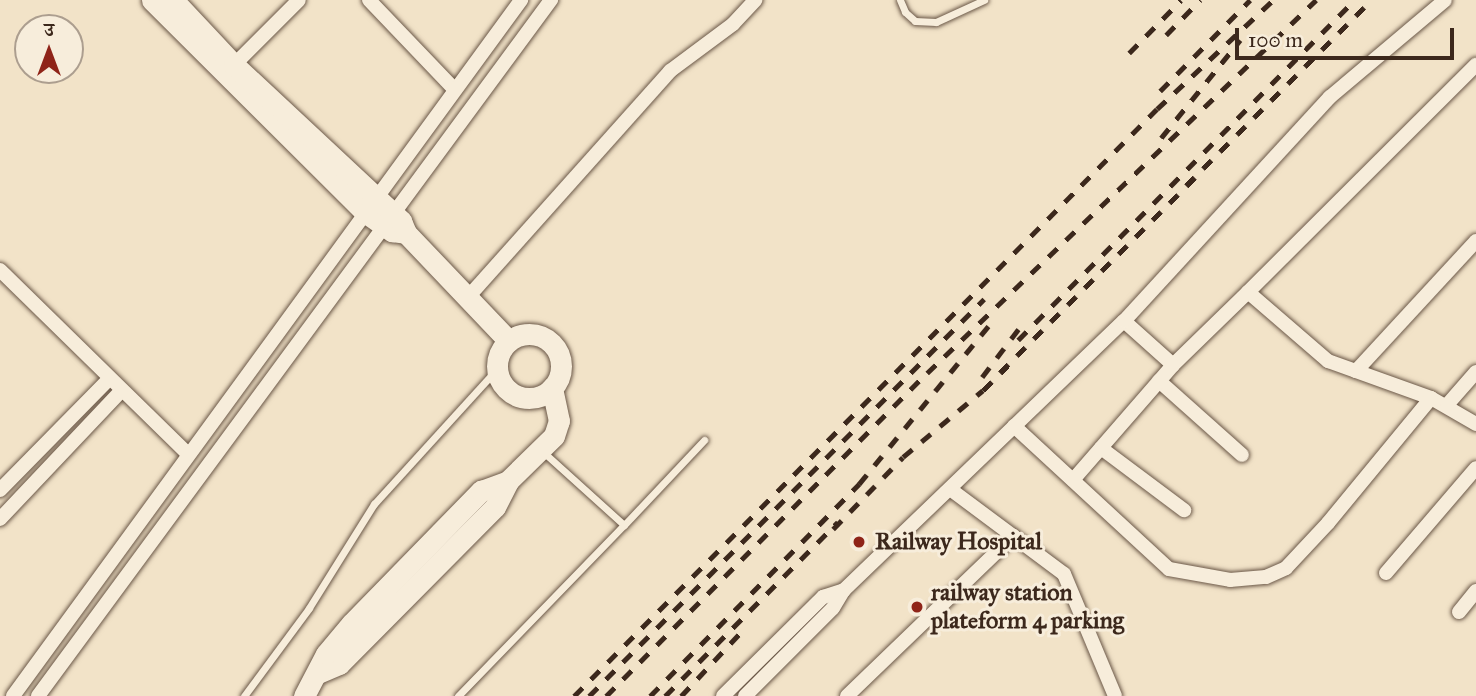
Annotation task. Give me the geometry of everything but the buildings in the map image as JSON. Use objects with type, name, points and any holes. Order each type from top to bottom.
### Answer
[{"type":"street","points":[[152,0],[371,206],[406,233],[469,296],[509,341]]},
{"type":"street","points":[[173,0],[229,70]]},
{"type":"street","points":[[229,70],[299,0]]},
{"type":"street","points":[[369,0],[454,89]]},
{"type":"street","points":[[13,696],[187,453],[521,0]]},
{"type":"street","points":[[37,696],[551,0]]},
{"type":"street","points":[[469,296],[670,71],[733,23],[755,0]]},
{"type":"street","points":[[745,696],[833,608],[844,590],[1124,321],[1329,97],[1445,0]]},
{"type":"street","points":[[1073,480],[1173,365],[1476,65]]},
{"type":"street","points":[[1356,371],[1476,240]]},
{"type":"street","points":[[0,270],[108,380],[187,453]]},
{"type":"street","points":[[1248,292],[1328,361],[1431,398],[1476,424]]},
{"type":"street","points":[[1124,321],[1173,365]]},
{"type":"street","points":[[304,696],[320,672],[326,654],[352,623],[481,491],[508,481],[554,436],[559,421],[552,388],[561,369],[561,359],[549,341],[529,334],[509,341],[498,358],[497,369],[506,388],[524,398],[552,388]]},
{"type":"street","points":[[1447,405],[1476,372]]},
{"type":"street","points":[[0,490],[108,380]]},
{"type":"street","points":[[1159,381],[1242,455]]},
{"type":"street","points":[[0,519],[121,391]]},
{"type":"street","points":[[1014,426],[1169,569],[1230,580],[1266,577],[1286,568],[1328,523],[1431,398]]},
{"type":"street","points":[[1101,448],[1184,510]]},
{"type":"street","points":[[1386,573],[1476,468]]},
{"type":"street","points":[[950,489],[1064,574],[1115,696]]},
{"type":"street","points":[[847,696],[1013,536]]},
{"type":"street","points":[[723,696],[822,597],[844,590]]},
{"type":"street","points":[[1459,612],[1476,591]]},
{"type":"lane","points":[[900,0],[905,12],[915,21],[936,22],[984,0]]},
{"type":"lane","points":[[244,696],[309,608],[374,504],[497,369]]},
{"type":"lane","points":[[458,696],[704,440]]},
{"type":"lane","points":[[541,450],[624,525]]},
{"type":"railway","points":[[1129,53],[1181,0]]},
{"type":"railway","points":[[1166,35],[1200,0]]},
{"type":"railway","points":[[1160,91],[1250,0]]},
{"type":"railway","points":[[574,696],[1157,109],[1273,0]]},
{"type":"railway","points":[[606,696],[927,373],[1316,0]]},
{"type":"railway","points":[[1018,340],[1355,0]]},
{"type":"railway","points":[[833,529],[903,457],[983,390],[1371,0]]},
{"type":"railway","points":[[1161,138],[1240,40]]},
{"type":"railway","points":[[589,696],[984,299]]},
{"type":"railway","points":[[650,696],[859,484],[994,319]]},
{"type":"railway","points":[[982,377],[1020,327]]},
{"type":"railway","points":[[665,696],[838,522]]},
{"type":"railway","points":[[681,696],[743,630]]},
{"type":"place","name":"Railway Hospital","points":[[859,542]]},
{"type":"place","name":"railway station plateform 4 parking","points":[[917,607]]}]
